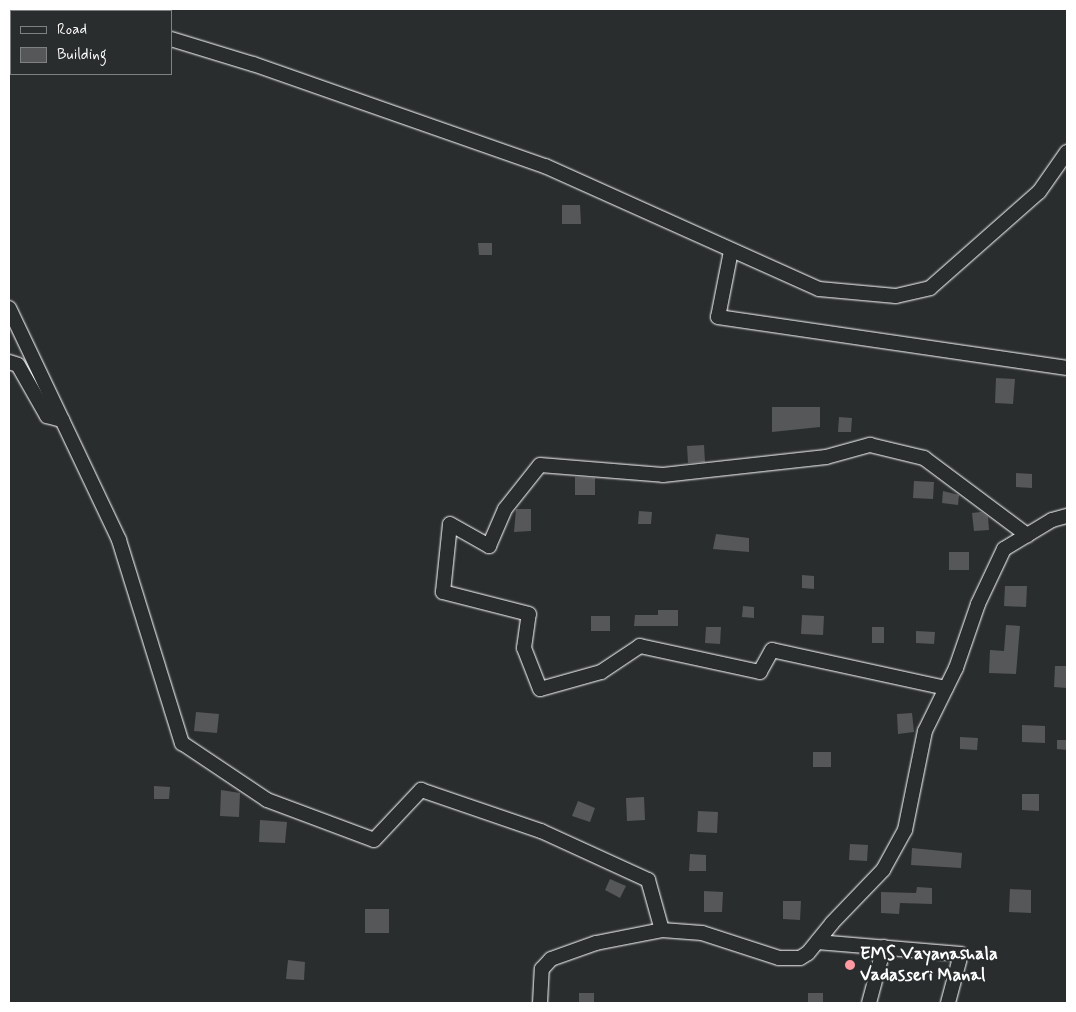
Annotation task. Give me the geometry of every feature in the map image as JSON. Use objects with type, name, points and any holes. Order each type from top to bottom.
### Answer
[{"type":"street","points":[[172,39],[253,64],[545,166],[819,289],[896,296],[930,288],[1039,192],[1067,152]]},
{"type":"street","points":[[731,251],[718,317],[1067,368]]},
{"type":"street","points":[[9,308],[119,540],[182,743],[267,800],[374,840],[421,790],[541,832],[648,880],[662,930]]},
{"type":"street","points":[[9,362],[18,365],[47,416],[62,420]]},
{"type":"street","points":[[946,688],[772,650],[760,672],[640,646],[601,672],[540,689],[524,648],[529,614],[443,592],[450,524],[489,546],[506,509],[540,465],[663,475],[826,457],[870,445],[924,458],[1027,535]]},
{"type":"street","points":[[540,1003],[539,980],[542,968],[551,959],[596,943],[662,930],[702,933],[780,958],[800,958],[883,870],[905,830],[925,731],[946,688],[978,604],[1004,549],[1052,520],[1067,516]]},
{"type":"street","points":[[817,942],[961,954],[948,1003]]},
{"type":"street","points":[[869,1003],[884,947]]},
{"type":"building","points":[[562,205],[580,205],[581,224],[562,224]]},
{"type":"building","points":[[478,243],[492,243],[492,255],[479,255]]},
{"type":"building","points":[[996,378],[1015,379],[1013,404],[995,403]]},
{"type":"building","points":[[772,407],[820,407],[820,427],[772,432]]},
{"type":"building","points":[[839,417],[852,418],[851,432],[838,432]]},
{"type":"building","points":[[704,445],[705,462],[688,463],[687,446]]},
{"type":"building","points":[[1016,473],[1032,474],[1032,488],[1016,487]]},
{"type":"building","points":[[575,477],[595,478],[595,495],[575,495]]},
{"type":"building","points":[[914,481],[934,482],[933,499],[913,498]]},
{"type":"building","points":[[943,491],[959,495],[958,505],[942,503]]},
{"type":"building","points":[[516,509],[531,509],[531,531],[514,532]]},
{"type":"building","points":[[639,511],[652,512],[651,524],[638,524]]},
{"type":"building","points":[[981,512],[988,517],[989,530],[974,531],[972,513]]},
{"type":"building","points":[[716,534],[749,538],[749,552],[713,549]]},
{"type":"building","points":[[949,552],[969,552],[969,570],[949,570]]},
{"type":"building","points":[[802,575],[814,576],[814,589],[802,588]]},
{"type":"building","points":[[1005,586],[1027,586],[1026,607],[1004,606]]},
{"type":"building","points":[[743,606],[754,607],[754,618],[742,617]]},
{"type":"building","points":[[658,610],[678,610],[678,626],[634,626],[635,615],[658,615]]},
{"type":"building","points":[[802,615],[824,616],[823,635],[801,634]]},
{"type":"building","points":[[591,616],[610,616],[610,631],[591,631]]},
{"type":"building","points":[[1006,625],[1020,626],[1016,674],[989,673],[990,650],[1004,651]]},
{"type":"building","points":[[706,627],[721,627],[720,644],[705,643]]},
{"type":"building","points":[[872,627],[884,627],[884,643],[872,643]]},
{"type":"building","points":[[916,631],[935,632],[934,644],[916,643]]},
{"type":"building","points":[[1055,666],[1067,666],[1067,688],[1054,687]]},
{"type":"building","points":[[196,712],[219,714],[217,733],[194,731]]},
{"type":"building","points":[[912,713],[914,732],[898,734],[897,714]]},
{"type":"building","points":[[1022,725],[1045,726],[1045,743],[1022,742]]},
{"type":"building","points":[[960,737],[978,738],[977,750],[960,749]]},
{"type":"building","points":[[1057,740],[1067,740],[1067,750],[1057,749]]},
{"type":"building","points":[[813,752],[831,752],[831,767],[813,767]]},
{"type":"building","points":[[154,786],[170,787],[169,799],[154,799]]},
{"type":"building","points":[[221,790],[240,793],[239,817],[220,816]]},
{"type":"building","points":[[1022,794],[1039,794],[1039,811],[1022,810]]},
{"type":"building","points":[[644,797],[645,820],[627,821],[626,798]]},
{"type":"building","points":[[578,801],[595,808],[590,822],[572,816]]},
{"type":"building","points":[[698,811],[718,812],[717,833],[697,832]]},
{"type":"building","points":[[260,820],[287,822],[285,843],[259,842]]},
{"type":"building","points":[[850,844],[868,845],[867,861],[849,860]]},
{"type":"building","points":[[912,848],[962,853],[961,868],[911,865]]},
{"type":"building","points":[[690,854],[706,855],[706,871],[689,871]]},
{"type":"building","points":[[610,879],[626,886],[620,898],[605,890]]},
{"type":"building","points":[[917,887],[932,888],[932,904],[900,903],[899,914],[881,913],[881,892],[916,893]]},
{"type":"building","points":[[1010,889],[1031,890],[1031,913],[1009,912]]},
{"type":"building","points":[[704,891],[723,892],[722,912],[704,912]]},
{"type":"building","points":[[783,901],[801,901],[800,920],[783,919]]},
{"type":"building","points":[[365,909],[389,909],[389,933],[365,933]]},
{"type":"building","points":[[288,960],[305,962],[304,980],[286,979]]},
{"type":"building","points":[[579,993],[594,993],[594,1003],[579,1003]]},
{"type":"building","points":[[808,993],[823,993],[823,1003],[808,1003]]},
{"type":"place","name":"EMS Vayanashala Vadasseri Manal","points":[[850,965]]}]
